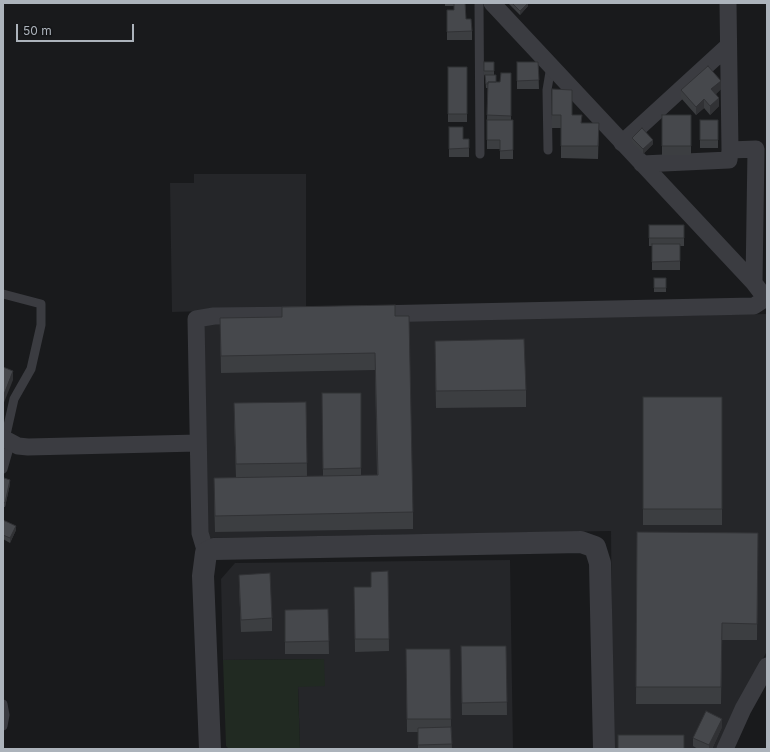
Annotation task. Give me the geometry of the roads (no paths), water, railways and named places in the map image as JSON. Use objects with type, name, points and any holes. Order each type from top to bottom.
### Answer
[{"type":"street","points":[[353,314],[754,306],[766,299],[754,283],[492,3]]},
{"type":"street","points":[[642,164],[729,160],[728,3]]},
{"type":"street","points":[[622,143],[728,46]]},
{"type":"street","points":[[730,150],[756,149],[754,283]]},
{"type":"street","points":[[210,749],[203,576],[206,554],[200,534],[196,319],[214,316],[322,314]]},
{"type":"street","points":[[6,439],[18,446],[28,447],[198,444]]},
{"type":"street","points":[[206,554],[214,549],[582,542],[595,547],[600,563],[604,749]]},
{"type":"street","points":[[725,749],[743,709],[767,666]]},
{"type":"lane","points":[[479,3],[480,154]]},
{"type":"lane","points":[[548,150],[547,90],[551,66]]},
{"type":"lane","points":[[3,294],[41,304],[41,325],[31,369],[14,399],[6,439],[3,469]]},
{"type":"lane","points":[[3,704],[5,715],[3,726]]}]
